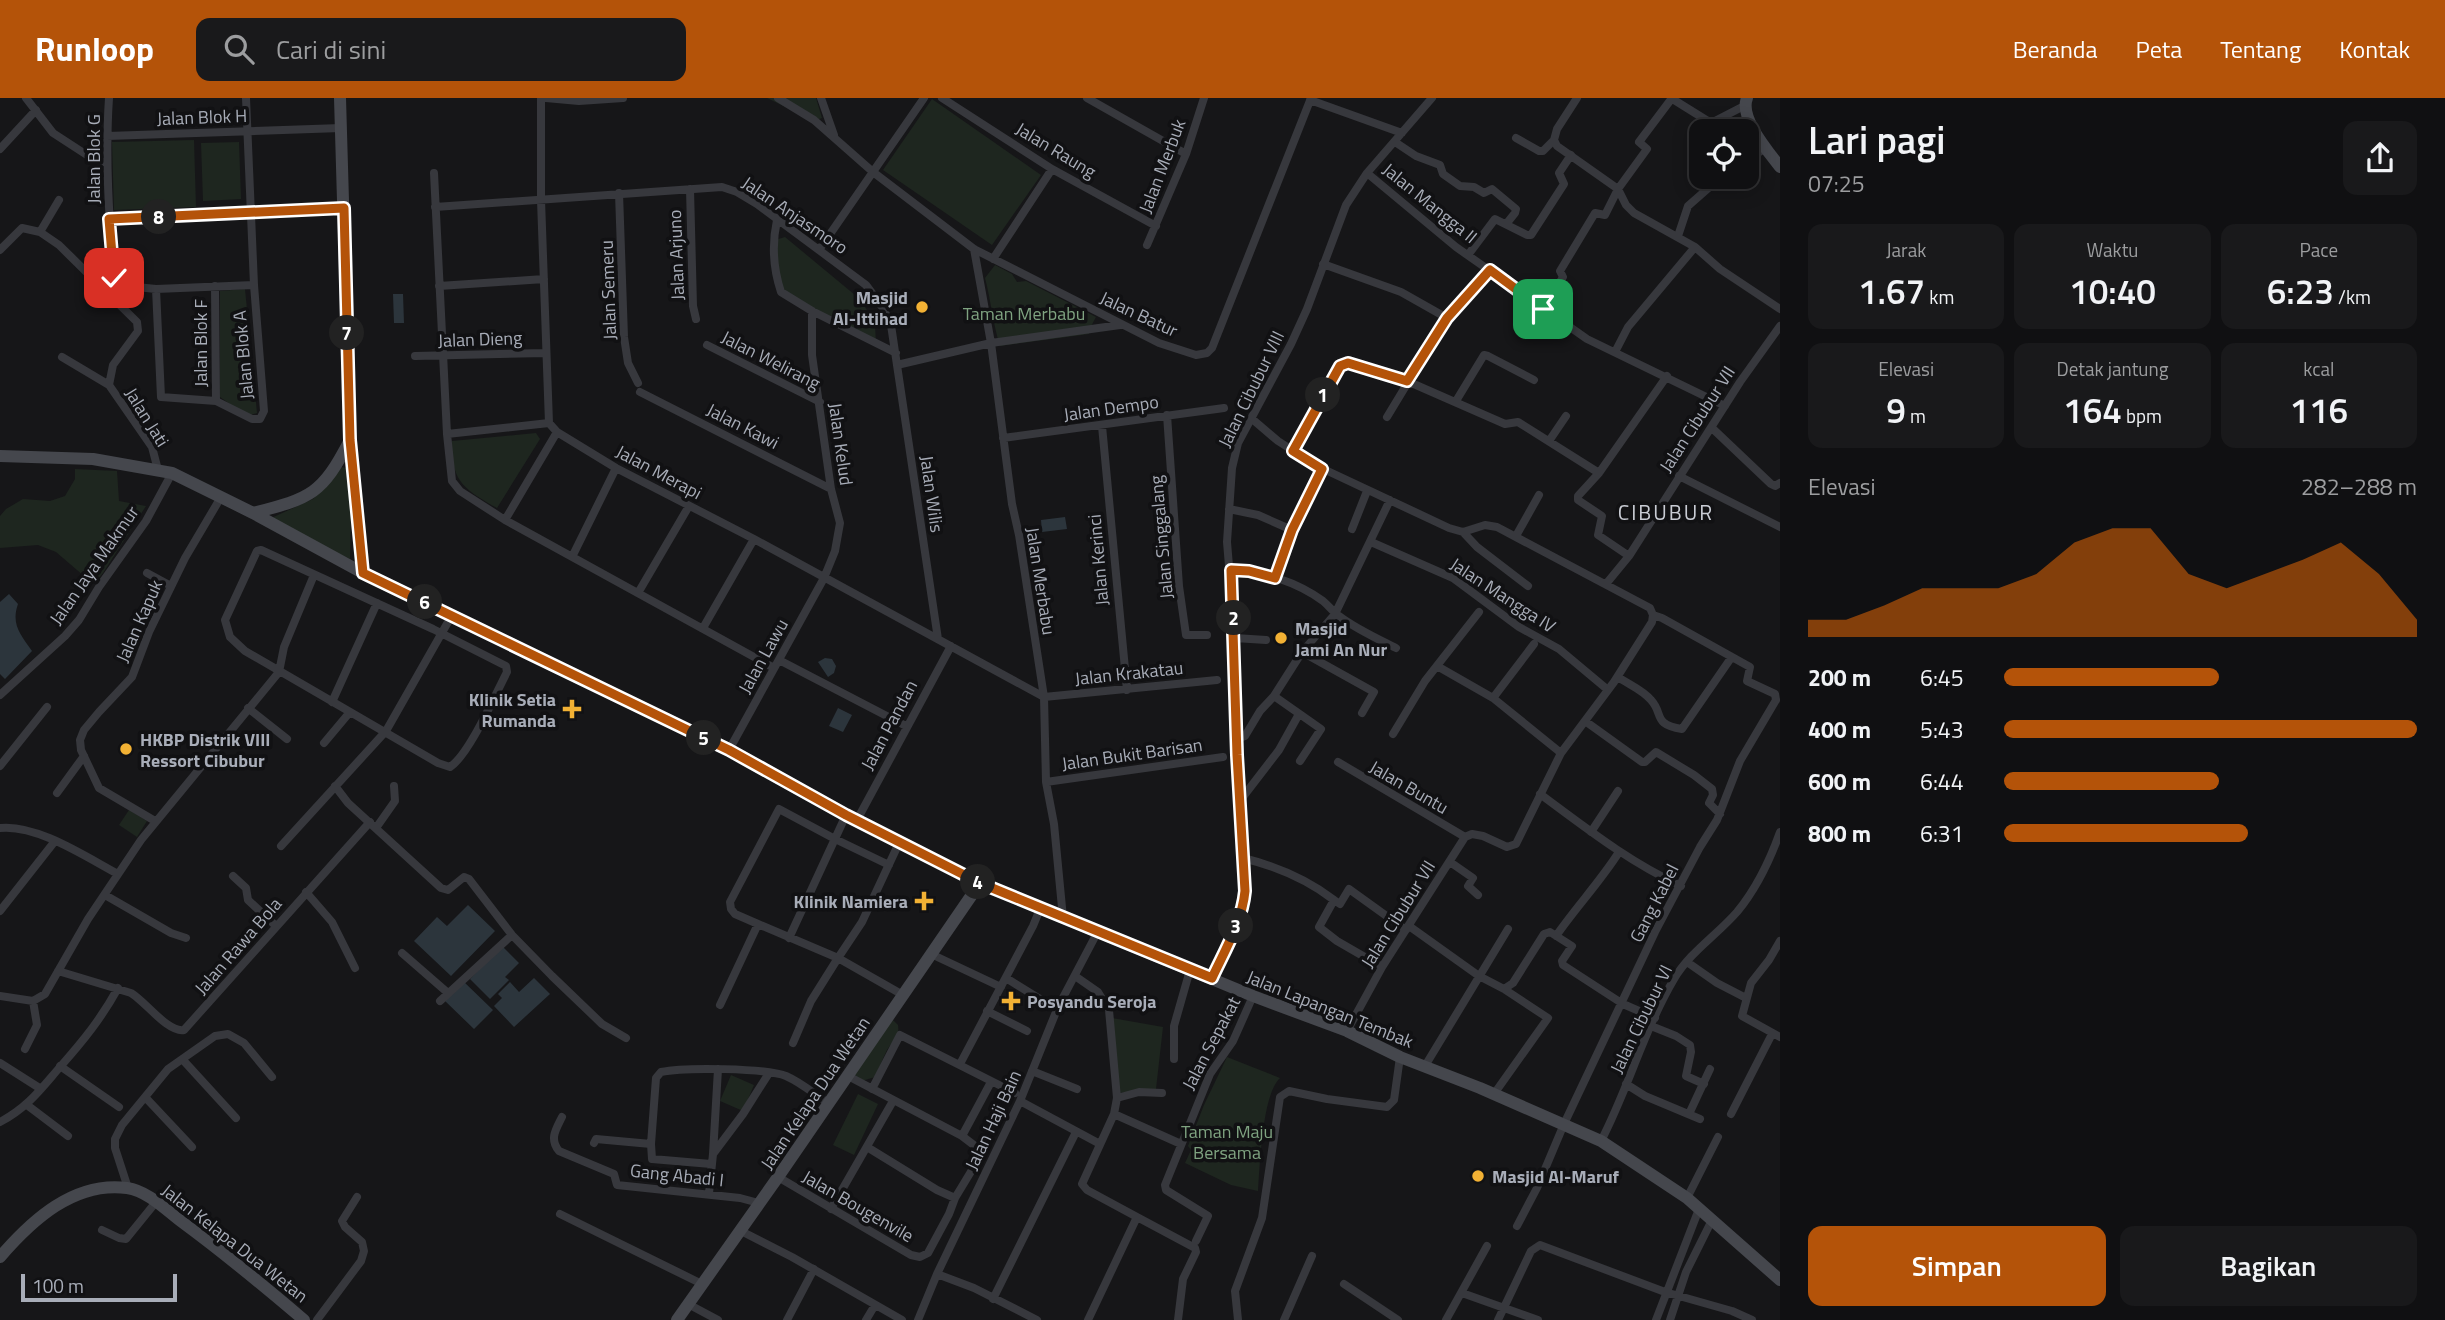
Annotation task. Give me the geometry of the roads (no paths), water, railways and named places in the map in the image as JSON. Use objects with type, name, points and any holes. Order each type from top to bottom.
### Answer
[{"type":"street","points":[[26,98],[53,134],[97,161],[107,163]]},
{"type":"street","name":"Jalan Blok G","points":[[108,98],[107,163],[114,278],[120,287],[156,289]]},
{"type":"street","points":[[156,289],[254,285],[246,98]]},
{"type":"street","points":[[340,98],[350,440],[363,573]]},
{"type":"street","points":[[447,434],[550,424],[541,200],[544,98],[579,101],[623,98]]},
{"type":"street","name":"Jalan Batur","points":[[778,98],[814,120],[873,172],[974,249],[1159,343],[1191,354],[1210,351],[1311,99]]},
{"type":"street","points":[[821,98],[835,138]]},
{"type":"street","points":[[819,250],[924,98]]},
{"type":"street","name":"Jalan Raung","points":[[942,98],[1052,169],[1156,226]]},
{"type":"street","points":[[1087,98],[1186,154]]},
{"type":"street","name":"Jalan Merbuk","points":[[1147,245],[1186,154],[1204,98]]},
{"type":"street","name":"Jalan Cibubur VIII","points":[[1212,978],[1244,905],[1235,638],[1227,542],[1232,468],[1238,443],[1307,309],[1346,205],[1367,173],[1432,98]]},
{"type":"street","points":[[1516,138],[1543,151],[1554,140],[1557,129],[1577,98]]},
{"type":"street","points":[[1543,309],[1563,277],[1560,271],[1595,213],[1605,215],[1618,189],[1647,149],[1639,142],[1672,98],[1711,123],[1746,102],[1748,119],[1780,167]]},
{"type":"street","points":[[1311,99],[1402,133]]},
{"type":"street","points":[[0,149],[36,110]]},
{"type":"street","name":"Jalan Blok H","points":[[107,136],[341,128]]},
{"type":"street","points":[[1554,140],[1557,146],[1618,189],[1629,209],[1695,247],[1720,269],[1780,309]]},
{"type":"street","points":[[1395,142],[1416,156],[1440,164],[1443,174],[1460,186],[1474,187],[1484,193],[1492,189],[1516,209],[1507,223]]},
{"type":"street","points":[[1759,152],[1766,148]]},
{"type":"street","points":[[1468,255],[1495,219],[1531,235],[1564,184],[1559,173],[1571,155]]},
{"type":"street","points":[[993,259],[1052,169]]},
{"type":"street","points":[[434,173],[447,434],[450,471],[455,486],[505,520],[703,628],[906,726]]},
{"type":"street","name":"Jalan Mangga II","points":[[1367,173],[1416,216],[1587,339],[1725,406]]},
{"type":"street","name":"Jalan Anjasmoro","points":[[435,207],[715,186],[729,189],[757,204],[866,285],[891,324],[896,353]]},
{"type":"street","name":"Jalan Arjuno","points":[[690,189],[693,306],[696,319]]},
{"type":"street","points":[[1678,236],[1688,206],[1707,189]]},
{"type":"street","name":"Jalan Semeru","points":[[620,193],[624,337],[628,363],[639,387]]},
{"type":"street","points":[[0,250],[22,228],[40,232],[59,200]]},
{"type":"street","name":"Jalan Blok G","points":[[109,219],[344,208]]},
{"type":"street","points":[[777,220],[774,250],[781,292],[812,312],[896,353]]},
{"type":"street","name":"Jalan Jati","points":[[40,232],[59,245],[137,322],[138,331],[113,365],[109,385],[152,447],[158,470]]},
{"type":"street","points":[[1615,352],[1628,327],[1695,247]]},
{"type":"street","name":"Jalan Merbabu","points":[[974,249],[991,343],[1012,504],[1044,697],[1046,782],[1054,824],[1063,919]]},
{"type":"street","points":[[1323,264],[1401,292],[1447,318]]},
{"type":"street","points":[[1387,417],[1447,318],[1490,270]]},
{"type":"street","points":[[439,286],[544,279]]},
{"type":"street","name":"Jalan Blok A","points":[[156,289],[161,397],[216,401],[252,419],[263,416],[254,285]]},
{"type":"street","name":"Jalan Blok F","points":[[215,286],[216,401]]},
{"type":"street","name":"Jalan Kelud","points":[[812,312],[812,355],[831,489],[840,523],[835,551],[824,578]]},
{"type":"street","points":[[897,365],[991,343],[1122,324]]},
{"type":"street","name":"Jalan Cibubur VII","points":[[1606,584],[1629,556],[1679,476],[1780,326]]},
{"type":"street","name":"Jalan Welirang","points":[[707,345],[820,402]]},
{"type":"street","name":"Jalan Dieng","points":[[415,356],[547,353]]},
{"type":"street","name":"Jalan Wilis","points":[[896,353],[938,639]]},
{"type":"street","points":[[1456,401],[1484,355],[1534,380]]},
{"type":"street","points":[[62,357],[109,385]]},
{"type":"street","points":[[1293,451],[1336,371],[1348,363],[1407,381],[1504,424],[1516,422],[1599,473]]},
{"type":"street","points":[[1629,556],[1598,535],[1602,516],[1578,500],[1667,376]]},
{"type":"street","name":"Jalan Kawi","points":[[639,387],[831,489]]},
{"type":"street","name":"Jalan Dempo","points":[[1003,438],[1224,408]]},
{"type":"street","name":"Jalan Singgalang","points":[[1167,415],[1179,586],[1186,635],[1207,635]]},
{"type":"street","points":[[1549,442],[1566,416]]},
{"type":"street","points":[[1251,418],[1293,451],[1367,491],[1449,528],[1464,532],[1490,525],[1516,536],[1650,608],[1652,622],[1618,677],[1561,753],[1523,833],[1512,846],[1476,834],[1465,837]]},
{"type":"street","name":"Jalan Merapi","points":[[550,424],[557,432],[616,468],[754,539],[1044,697]]},
{"type":"street","name":"Jalan Kerinci","points":[[1102,426],[1127,690]]},
{"type":"street","points":[[1712,428],[1777,484]]},
{"type":"street","points":[[505,520],[557,432]]},
{"type":"street","points":[[253,513],[296,502],[309,495],[329,477],[350,440]]},
{"type":"street","name":"Jalan Lapangan Tembak","points":[[0,456],[83,458],[172,474],[253,513],[363,573],[729,750],[851,818],[980,883],[1097,933],[1347,1031],[1401,1057],[1601,1141],[1687,1198],[1780,1280]]},
{"type":"street","points":[[573,555],[616,468]]},
{"type":"street","points":[[1275,578],[1292,530],[1322,469]]},
{"type":"street","name":"Jalan Jaya Makmur","points":[[0,695],[79,620],[146,521],[172,474]]},
{"type":"street","points":[[1679,476],[1780,527]]},
{"type":"street","points":[[1352,529],[1367,491]]},
{"type":"street","points":[[1516,536],[1539,495]]},
{"type":"street","name":"Jalan Kapuk","points":[[57,793],[83,753],[80,740],[84,730],[132,677],[149,632],[221,497]]},
{"type":"street","points":[[1237,739],[1245,736],[1302,652],[1335,614],[1390,500]]},
{"type":"street","points":[[638,593],[689,506]]},
{"type":"street","points":[[1228,509],[1258,515],[1292,530]]},
{"type":"street","points":[[1464,532],[1477,547],[1528,586]]},
{"type":"street","points":[[703,628],[754,539]]},
{"type":"street","name":"Jalan Mangga IV","points":[[1371,542],[1452,578],[1519,627],[1559,649],[1608,690]]},
{"type":"street","points":[[258,550],[377,603],[443,633],[503,664],[507,669],[465,750],[450,767],[279,672],[236,644],[227,631],[225,620],[258,550]]},
{"type":"street","points":[[1231,570],[1249,571],[1275,578],[1316,596],[1335,614],[1396,648]]},
{"type":"street","points":[[147,573],[172,586]]},
{"type":"street","points":[[0,996],[33,1001],[45,994],[88,919],[155,821],[279,672],[284,647],[314,575]]},
{"type":"street","name":"Jalan Lawu","points":[[729,750],[824,578]]},
{"type":"street","points":[[332,702],[377,603]]},
{"type":"street","points":[[1393,734],[1425,681],[1479,612]]},
{"type":"street","points":[[281,846],[386,732],[452,615]]},
{"type":"street","points":[[1653,615],[1750,667],[1747,681],[1775,694],[1778,701]]},
{"type":"street","points":[[1235,638],[1266,640]]},
{"type":"street","points":[[1493,698],[1534,644]]},
{"type":"street","name":"Jalan Pandan","points":[[789,938],[835,839],[851,818],[951,646]]},
{"type":"street","points":[[1302,652],[1374,691],[1362,713]]},
{"type":"street","points":[[1618,677],[1652,700],[1662,722],[1682,729],[1731,658]]},
{"type":"street","points":[[1437,666],[1493,698],[1561,753]]},
{"type":"street","name":"Jalan Krakatau","points":[[1044,697],[1217,680]]},
{"type":"street","points":[[1274,696],[1321,729],[1300,761]]},
{"type":"street","name":"Gang Kabel","points":[[1517,1226],[1655,932],[1720,814],[1740,761],[1778,701]]},
{"type":"street","points":[[0,766],[47,707]]},
{"type":"street","points":[[248,708],[288,739]]},
{"type":"street","points":[[324,743],[350,712]]},
{"type":"street","points":[[1239,802],[1279,750],[1299,715]]},
{"type":"street","points":[[1585,721],[1642,762],[1656,752],[1694,775],[1712,789],[1709,803],[1720,814]]},
{"type":"street","points":[[83,753],[99,788],[155,821]]},
{"type":"street","name":"Jalan Bukit Barisan","points":[[1046,782],[1223,757]]},
{"type":"street","name":"Jalan Buntu","points":[[1338,762],[1465,837]]},
{"type":"street","points":[[335,786],[348,803],[441,888],[449,890],[461,878],[469,879],[512,935],[602,1024],[626,1038]]},
{"type":"street","name":"Jalan Rawa Bola","points":[[58,971],[118,988],[140,998],[174,1030],[184,1030],[306,892],[395,801],[394,786]]},
{"type":"street","points":[[1591,832],[1618,791]]},
{"type":"street","points":[[1540,794],[1619,852],[1681,886]]},
{"type":"street","points":[[889,865],[779,809],[730,902],[735,914],[838,958],[903,995]]},
{"type":"street","points":[[0,828],[23,829],[55,841],[118,874]]},
{"type":"street","name":"Jalan Cibubur VI","points":[[1601,1141],[1675,978],[1687,962],[1735,914],[1776,853],[1780,832]]},
{"type":"street","name":"Jalan Cibubur VII","points":[[1347,1031],[1382,967],[1465,837]]},
{"type":"street","points":[[0,911],[55,841]]},
{"type":"street","points":[[793,1043],[811,1001],[853,938],[899,843]]},
{"type":"street","points":[[1556,936],[1619,852]]},
{"type":"street","points":[[1243,858],[1281,870],[1321,890],[1340,904],[1349,889],[1479,976],[1548,1018],[1494,1094]]},
{"type":"street","points":[[1450,862],[1473,878],[1468,886],[1478,895]]},
{"type":"street","points":[[233,876],[246,888],[248,900],[276,926]]},
{"type":"street","name":"Jalan Kelapa Dua Wetan","points":[[677,1320],[980,883]]},
{"type":"street","points":[[306,892],[332,922],[355,968]]},
{"type":"street","points":[[105,895],[186,938]]},
{"type":"street","points":[[1334,900],[1319,927],[1337,942],[1382,967]]},
{"type":"street","points":[[960,1064],[1034,926],[1040,909]]},
{"type":"street","points":[[720,1005],[758,924]]},
{"type":"street","points":[[1425,1066],[1508,929]]},
{"type":"street","points":[[1504,989],[1513,983],[1544,934],[1550,932],[1572,947],[1562,961],[1563,965],[1690,1045],[1686,1076],[1704,1084]]},
{"type":"street","name":"Jalan Haji Bain","points":[[918,1320],[1017,1097],[1032,1071],[1058,1007],[1097,933]]},
{"type":"street","points":[[440,1001],[512,935]]},
{"type":"street","points":[[1731,1114],[1776,1035],[1742,1018],[1754,979],[1780,941]]},
{"type":"street","points":[[402,953],[448,993]]},
{"type":"street","points":[[931,954],[1001,987]]},
{"type":"street","points":[[1687,962],[1717,983],[1746,998]]},
{"type":"street","points":[[1174,1059],[1174,1026],[1190,970]]},
{"type":"street","points":[[1075,976],[1098,992],[1109,1010],[1117,1098],[1114,1114],[1082,1184],[1087,1190],[1194,1247],[1196,1252],[1183,1279],[1178,1320]]},
{"type":"street","points":[[1006,978],[1043,1001]]},
{"type":"street","points":[[0,1122],[27,1105],[96,1025],[118,988]]},
{"type":"street","name":"Jalan Sepakat","points":[[1196,1241],[1208,1216],[1164,1188],[1210,1074],[1233,1041],[1254,996]]},
{"type":"street","points":[[26,1049],[37,1025],[33,1001]]},
{"type":"street","points":[[987,1011],[1027,1031]]},
{"type":"street","points":[[0,1257],[32,1223],[53,1207],[76,1195],[128,1188],[115,1148],[115,1139],[122,1125],[163,1073],[215,1036],[228,1034],[244,1043],[272,1077]]},
{"type":"street","points":[[872,1089],[900,1035],[960,1064],[1100,1144]]},
{"type":"street","points":[[1238,1320],[1235,1291],[1262,1218],[1280,1097],[1289,1091],[1387,1107],[1394,1100],[1401,1057]]},
{"type":"street","points":[[183,1059],[236,1118]]},
{"type":"street","points":[[0,1063],[41,1089]]},
{"type":"street","points":[[60,1066],[119,1107]]},
{"type":"street","points":[[709,1193],[718,1069]]},
{"type":"street","points":[[711,1164],[654,1160],[651,1156],[656,1078],[663,1071],[718,1069],[769,1073],[787,1077],[828,1103]]},
{"type":"street","points":[[1689,1114],[1710,1069]]},
{"type":"street","points":[[1032,1071],[1077,1089]]},
{"type":"street","points":[[713,1154],[769,1073]]},
{"type":"street","points":[[848,1076],[962,1136],[976,1146],[979,1156],[955,1198],[937,1190],[867,1147]]},
{"type":"street","points":[[962,1136],[991,1082]]},
{"type":"street","points":[[1626,1084],[1645,1096],[1700,1119]]},
{"type":"street","points":[[1117,1098],[1139,1092],[1162,1093]]},
{"type":"street","points":[[145,1098],[192,1147]]},
{"type":"street","points":[[831,1209],[893,1101]]},
{"type":"street","points":[[27,1105],[68,1136]]},
{"type":"street","points":[[1114,1114],[1181,1144]]},
{"type":"street","name":"Gang Abadi I","points":[[562,1117],[553,1137],[559,1151],[615,1175],[617,1185],[709,1193],[740,1198],[755,1202],[758,1206]]},
{"type":"street","points":[[993,1299],[1076,1132]]},
{"type":"street","points":[[1687,1198],[1718,1137]]},
{"type":"street","points":[[594,1143],[597,1139],[651,1144]]},
{"type":"street","name":"Jalan Bougenvile","points":[[778,1177],[901,1250],[920,1257],[928,1253],[955,1198]]},
{"type":"street","name":"Jalan Kelapa Dua Wetan","points":[[128,1188],[139,1191],[156,1202],[304,1320]]},
{"type":"street","points":[[317,1320],[363,1255],[362,1242],[342,1221],[358,1197]]},
{"type":"street","points":[[102,1230],[126,1238],[156,1202]]},
{"type":"street","points":[[1656,1320],[1699,1209]]},
{"type":"street","points":[[560,1214],[702,1284]]},
{"type":"street","points":[[1088,1320],[1137,1217]]},
{"type":"street","points":[[1670,1320],[1686,1272],[1712,1220]]},
{"type":"street","points":[[739,1230],[814,1269],[902,1320]]},
{"type":"street","points":[[1498,1320],[1531,1251],[1540,1245],[1665,1292],[1732,1311],[1752,1320]]},
{"type":"street","points":[[1446,1320],[1487,1247]]},
{"type":"street","points":[[1284,1320],[1312,1256]]},
{"type":"street","points":[[787,1320],[814,1269]]},
{"type":"street","points":[[937,1274],[974,1288],[1037,1320]]},
{"type":"street","points":[[1344,1284],[1398,1320]]},
{"type":"street","points":[[1462,1293],[1538,1320]]},
{"type":"street","points":[[688,1304],[718,1320]]},
{"type":"street","points":[[866,1320],[875,1305]]},
{"type":"place","name":"Masjid Al-Ittihad","points":[[922,307]]},
{"type":"place","name":"Masjid Jami An Nur","points":[[1281,638]]},
{"type":"place","name":"Klinik Setia Rumanda","points":[[572,709]]},
{"type":"place","name":"HKBP Distrik VIII Ressort Cibubur","points":[[126,749]]},
{"type":"place","name":"Klinik Namiera","points":[[924,901]]},
{"type":"place","name":"Posyandu Seroja","points":[[1011,1001]]},
{"type":"place","name":"Masjid Al-Maruf","points":[[1478,1176]]},
{"type":"district","name":"CIBUBUR","points":[[1666,512]]},
{"type":"park label","name":"Taman Merbabu","points":[[1024,313]]},
{"type":"park label","name":"Taman Maju Bersama","points":[[1227,1141]]}]
